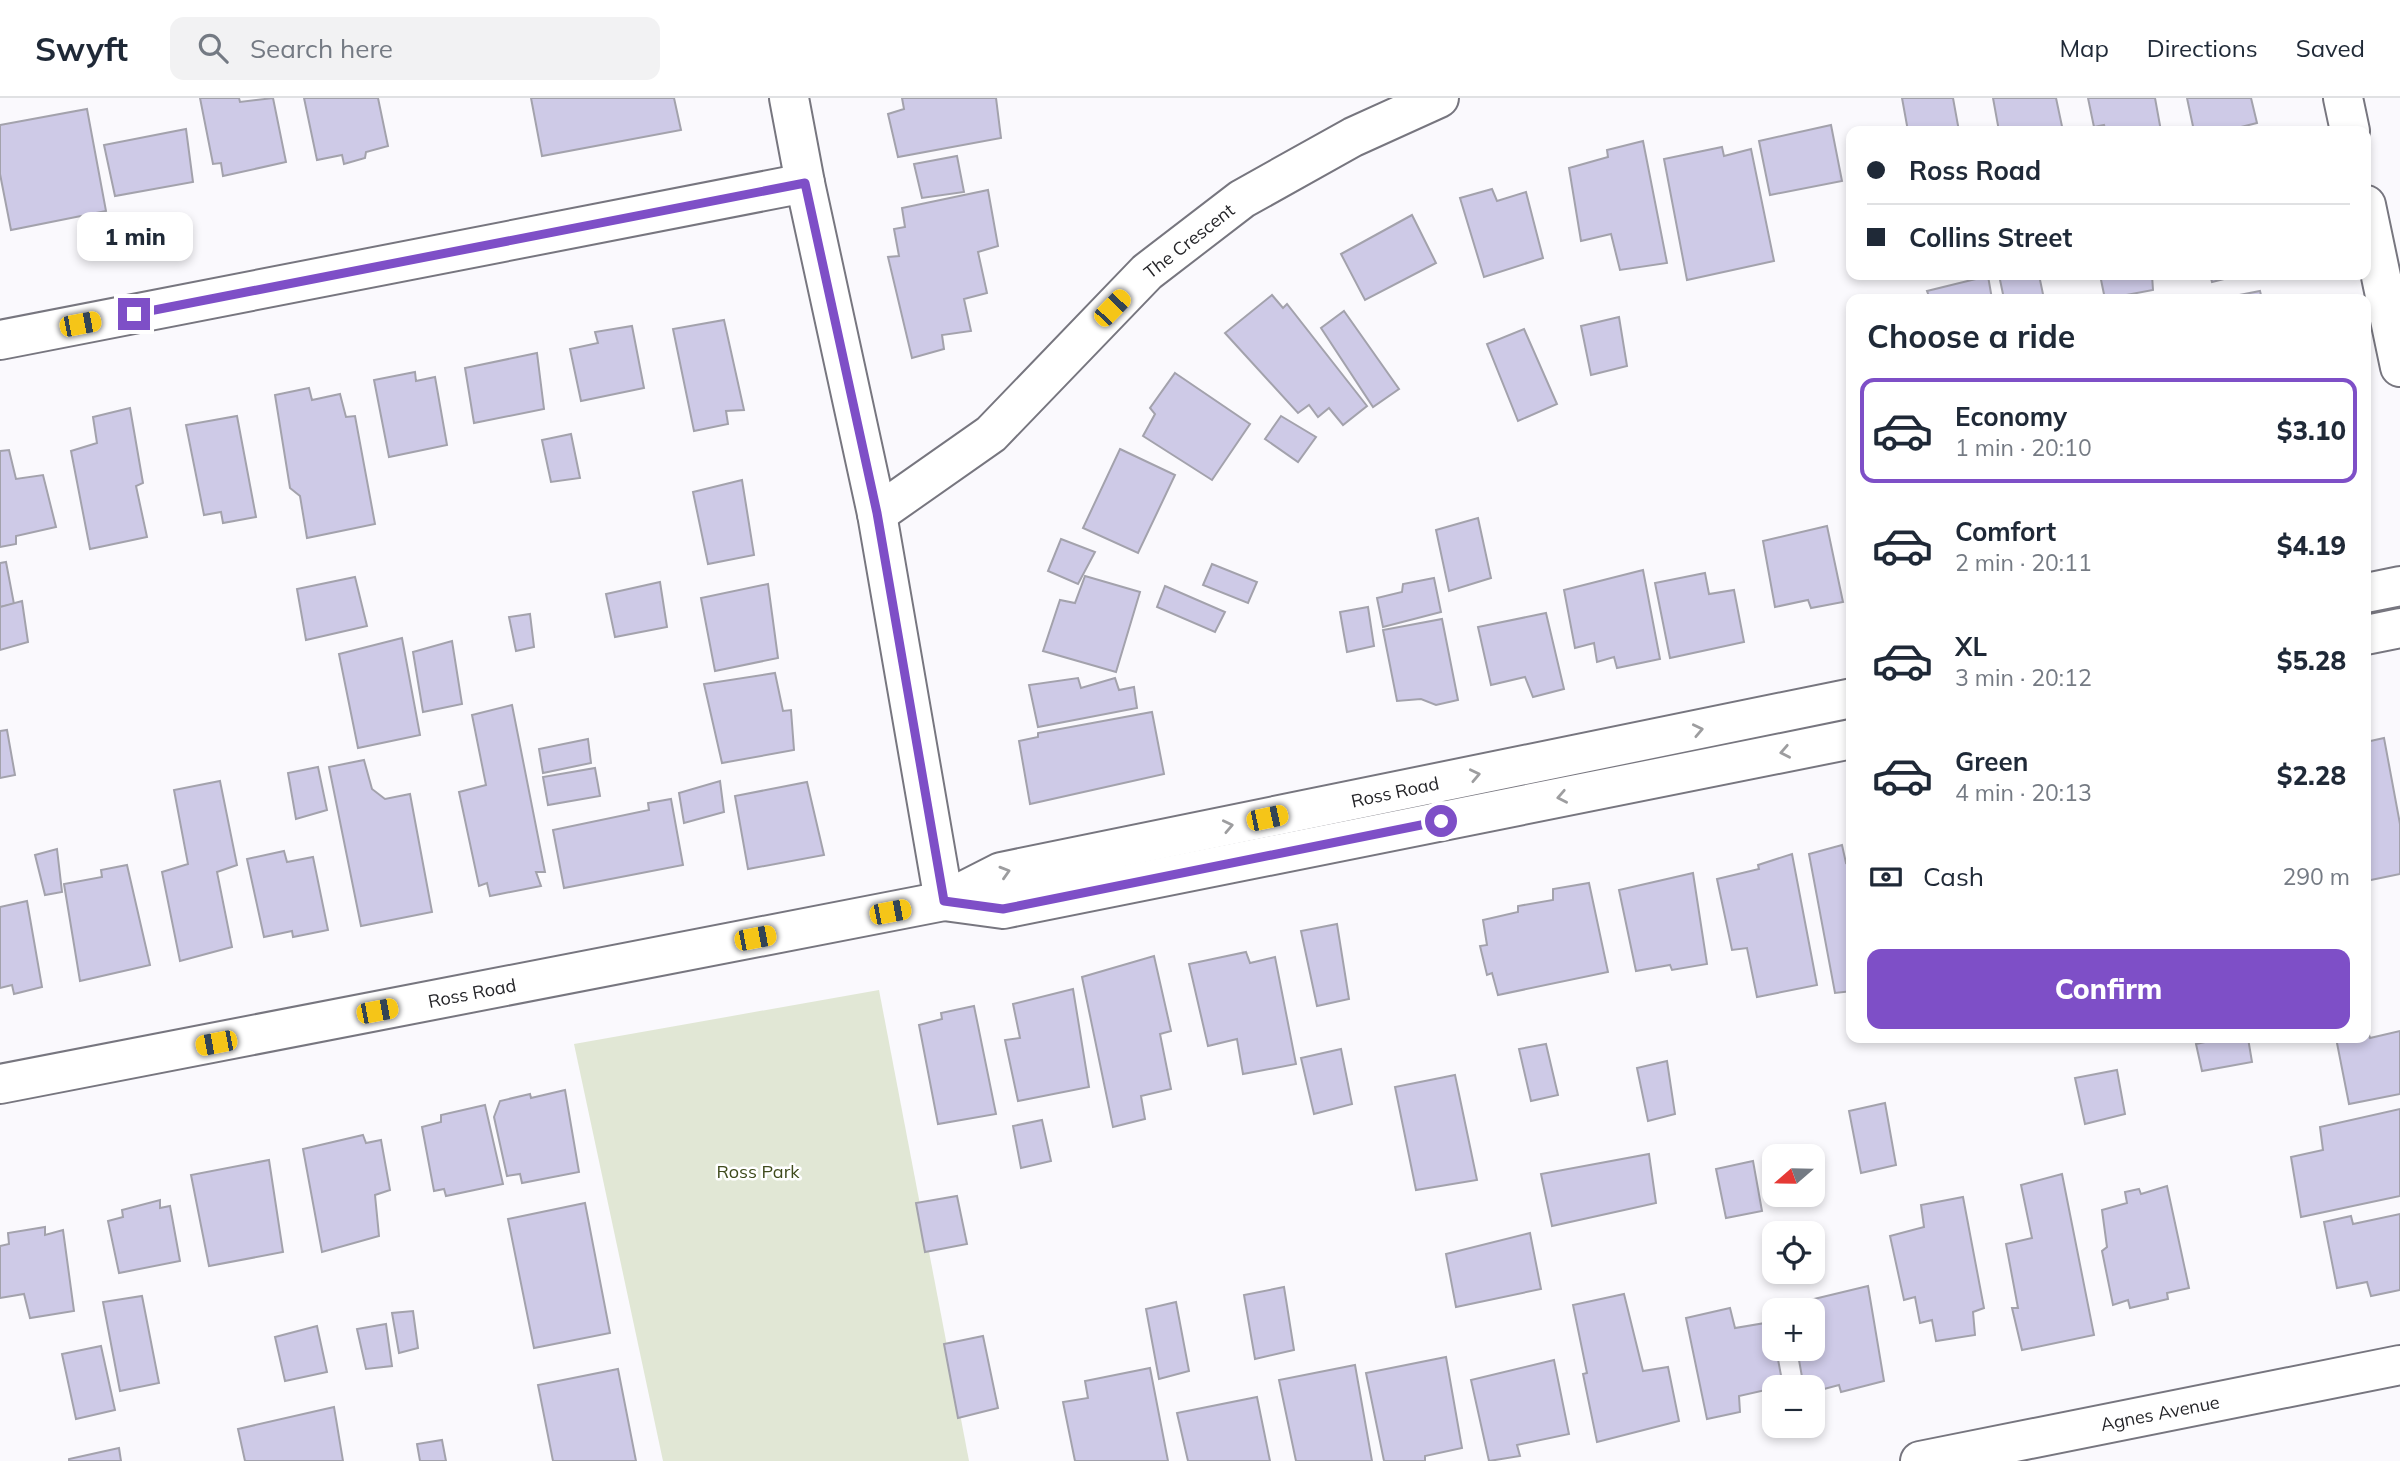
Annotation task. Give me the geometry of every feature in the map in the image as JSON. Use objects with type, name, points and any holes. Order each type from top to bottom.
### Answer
[{"type":"street","points":[[789,98],[877,513],[944,901]]},
{"type":"street","name":"The Crescent","points":[[877,513],[990,434],[1147,272],[1242,199],[1353,137],[1439,98]]},
{"type":"street","points":[[2343,98],[2349,126]]},
{"type":"street","points":[[0,340],[805,183]]},
{"type":"street","points":[[2371,229],[2400,367]]},
{"type":"street","points":[[2371,592],[2400,586]]},
{"type":"street","points":[[2371,634],[2400,628]]},
{"type":"street","name":"Ross Road","points":[[0,1084],[944,901],[1001,872],[1846,699]]},
{"type":"street","name":"Ross Road","points":[[944,901],[1003,909],[1846,739]]},
{"type":"street","name":"Agnes Avenue","points":[[1920,1461],[2400,1365]]},
{"type":"green space","name":"Ross Park","points":[[879,990],[969,1461],[663,1461],[574,1044]]},
{"type":"building","points":[[200,98],[239,98],[240,102],[273,98],[286,162],[223,176],[221,163],[213,164]]},
{"type":"building","points":[[304,98],[378,98],[388,146],[366,152],[365,158],[344,164],[342,155],[317,160]]},
{"type":"building","points":[[531,98],[674,98],[681,130],[542,156]]},
{"type":"building","points":[[902,98],[996,98],[1001,138],[898,157],[888,114],[904,109]]},
{"type":"building","points":[[1902,98],[1953,98],[1958,126],[1907,126]]},
{"type":"building","points":[[1993,98],[2056,98],[2062,126],[1998,126]]},
{"type":"building","points":[[2088,98],[2155,98],[2160,126],[2094,126]]},
{"type":"building","points":[[2187,98],[2251,98],[2257,123],[2245,126],[2193,126]]},
{"type":"building","points":[[87,109],[106,211],[11,230],[0,174],[0,125]]},
{"type":"building","points":[[1831,125],[1842,181],[1770,195],[1759,141]]},
{"type":"building","points":[[186,129],[193,182],[115,196],[104,145]]},
{"type":"building","points":[[1643,141],[1667,263],[1620,270],[1611,234],[1581,241],[1569,168],[1608,157],[1607,150]]},
{"type":"building","points":[[1722,147],[1724,156],[1751,149],[1774,261],[1687,280],[1664,159]]},
{"type":"building","points":[[957,156],[964,192],[922,198],[914,164]]},
{"type":"building","points":[[1492,189],[1497,201],[1526,192],[1543,258],[1484,277],[1460,198]]},
{"type":"building","points":[[988,190],[998,246],[978,252],[987,293],[964,299],[971,331],[942,335],[944,349],[912,358],[888,257],[899,256],[894,229],[905,227],[902,208]]},
{"type":"building","points":[[1412,215],[1436,263],[1365,300],[1341,254]]},
{"type":"building","points":[[1972,280],[1989,280],[1991,294],[1928,294],[1927,291]]},
{"type":"building","points":[[2000,280],[2040,280],[2043,294],[2003,294]]},
{"type":"building","points":[[2101,280],[2152,280],[2153,290],[2132,294],[2104,294]]},
{"type":"building","points":[[1272,295],[1283,308],[1287,304],[1367,406],[1343,425],[1329,408],[1318,417],[1309,405],[1298,413],[1225,333]]},
{"type":"building","points":[[1344,311],[1399,389],[1373,407],[1321,328]]},
{"type":"building","points":[[1619,317],[1627,366],[1591,375],[1581,326]]},
{"type":"building","points":[[724,320],[744,410],[726,411],[728,424],[694,431],[673,329]]},
{"type":"building","points":[[632,326],[644,388],[581,401],[570,349],[598,343],[595,332]]},
{"type":"building","points":[[1524,329],[1557,404],[1518,421],[1487,344]]},
{"type":"building","points":[[537,353],[544,409],[474,423],[465,368]]},
{"type":"building","points":[[415,372],[416,381],[435,377],[447,445],[389,457],[374,380]]},
{"type":"building","points":[[1175,373],[1250,424],[1212,480],[1143,436],[1155,414],[1150,408]]},
{"type":"building","points":[[309,388],[312,400],[340,394],[346,417],[355,416],[375,524],[307,538],[300,496],[290,488],[275,395]]},
{"type":"building","points":[[130,408],[143,483],[136,486],[147,537],[90,549],[71,451],[97,443],[93,417]]},
{"type":"building","points":[[237,416],[256,517],[223,523],[221,512],[204,515],[186,425]]},
{"type":"building","points":[[1281,416],[1316,437],[1298,462],[1265,439]]},
{"type":"building","points":[[571,434],[580,478],[551,482],[542,440]]},
{"type":"building","points":[[1120,449],[1175,475],[1138,553],[1083,528]]},
{"type":"building","points":[[9,450],[16,479],[43,475],[56,527],[16,536],[16,544],[0,547],[0,451]]},
{"type":"building","points":[[742,480],[754,555],[708,564],[693,492]]},
{"type":"building","points":[[1478,518],[1491,578],[1449,591],[1436,530]]},
{"type":"building","points":[[1827,526],[1843,602],[1811,608],[1808,600],[1775,607],[1763,541]]},
{"type":"building","points":[[1061,539],[1095,552],[1078,584],[1048,571]]},
{"type":"building","points":[[6,562],[14,604],[0,607],[0,563]]},
{"type":"building","points":[[1212,564],[1257,582],[1248,603],[1203,585]]},
{"type":"building","points":[[1643,570],[1660,659],[1617,668],[1614,657],[1597,662],[1594,643],[1575,648],[1564,590]]},
{"type":"building","points":[[1705,573],[1709,594],[1734,590],[1744,642],[1670,658],[1655,583]]},
{"type":"building","points":[[1085,576],[1140,592],[1116,672],[1043,651],[1060,600],[1075,603]]},
{"type":"building","points":[[355,577],[367,626],[306,640],[297,589]]},
{"type":"building","points":[[1434,578],[1441,612],[1383,627],[1377,598],[1402,592],[1403,584]]},
{"type":"building","points":[[660,582],[667,627],[615,637],[606,594]]},
{"type":"building","points":[[768,584],[778,658],[715,671],[701,598]]},
{"type":"building","points":[[1165,586],[1225,612],[1215,632],[1157,607]]},
{"type":"building","points":[[22,601],[28,642],[0,650],[0,607]]},
{"type":"building","points":[[1368,607],[1374,646],[1347,652],[1340,612]]},
{"type":"building","points":[[1546,613],[1564,689],[1533,697],[1525,677],[1491,685],[1478,627]]},
{"type":"building","points":[[530,614],[534,647],[516,651],[509,617]]},
{"type":"building","points":[[1442,619],[1458,700],[1436,705],[1421,699],[1397,701],[1383,630]]},
{"type":"building","points":[[402,638],[420,735],[358,748],[339,654]]},
{"type":"building","points":[[452,641],[462,704],[423,712],[413,652]]},
{"type":"building","points":[[775,673],[783,711],[791,710],[794,750],[722,763],[704,684]]},
{"type":"building","points":[[1078,678],[1081,688],[1115,678],[1119,690],[1134,687],[1137,708],[1038,727],[1029,685]]},
{"type":"building","points":[[512,705],[545,872],[536,872],[541,886],[490,896],[487,883],[479,886],[459,792],[486,785],[472,715]]},
{"type":"building","points":[[1152,712],[1164,774],[1030,804],[1019,741],[1038,737],[1038,733]]},
{"type":"building","points":[[7,730],[15,775],[0,778],[0,731]]},
{"type":"building","points":[[2384,738],[2400,824],[2400,874],[2371,880],[2371,741]]},
{"type":"building","points":[[588,739],[591,763],[543,773],[539,749]]},
{"type":"building","points":[[364,760],[372,789],[385,799],[410,794],[432,912],[361,926],[329,767]]},
{"type":"building","points":[[318,767],[327,810],[296,819],[288,773]]},
{"type":"building","points":[[595,768],[600,796],[548,805],[543,777]]},
{"type":"building","points":[[220,781],[237,865],[217,872],[232,947],[180,961],[162,872],[188,864],[174,790]]},
{"type":"building","points":[[720,781],[724,812],[684,823],[679,793]]},
{"type":"building","points":[[807,782],[824,855],[748,869],[735,796]]},
{"type":"building","points":[[671,799],[683,865],[564,888],[553,830],[649,810],[648,803]]},
{"type":"building","points":[[1842,845],[1846,863],[1846,992],[1835,993],[1809,854]]},
{"type":"building","points":[[57,849],[62,892],[45,895],[35,855]]},
{"type":"building","points":[[284,851],[287,862],[313,857],[328,930],[293,937],[292,931],[264,937],[247,859]]},
{"type":"building","points":[[1792,854],[1817,985],[1757,997],[1747,948],[1732,950],[1717,879],[1759,869],[1758,865]]},
{"type":"building","points":[[127,865],[150,965],[80,981],[64,884],[102,877],[101,870]]},
{"type":"building","points":[[1693,873],[1707,964],[1672,970],[1670,965],[1636,971],[1619,890]]},
{"type":"building","points":[[1589,883],[1608,972],[1498,995],[1492,973],[1487,975],[1480,946],[1487,945],[1483,920],[1518,912],[1518,906],[1553,900],[1553,889]]},
{"type":"building","points":[[27,901],[42,987],[14,994],[12,985],[0,988],[0,907]]},
{"type":"building","points":[[1337,924],[1349,999],[1317,1006],[1301,931]]},
{"type":"building","points":[[1246,952],[1250,963],[1275,957],[1296,1064],[1243,1074],[1237,1039],[1208,1046],[1189,964]]},
{"type":"building","points":[[1154,956],[1171,1031],[1160,1034],[1171,1089],[1141,1096],[1145,1119],[1113,1127],[1082,977]]},
{"type":"building","points":[[1073,989],[1089,1087],[1018,1101],[1005,1040],[1020,1038],[1013,1004]]},
{"type":"building","points":[[974,1006],[996,1114],[938,1124],[919,1025],[942,1019],[941,1013]]},
{"type":"building","points":[[2400,1031],[2400,1094],[2349,1104],[2337,1043],[2371,1043],[2371,1038]]},
{"type":"building","points":[[2249,1043],[2252,1062],[2202,1071],[2196,1044]]},
{"type":"building","points":[[1546,1044],[1558,1095],[1531,1101],[1519,1049]]},
{"type":"building","points":[[1341,1049],[1352,1104],[1314,1114],[1301,1058]]},
{"type":"building","points":[[1667,1061],[1675,1114],[1648,1121],[1637,1068]]},
{"type":"building","points":[[2117,1070],[2125,1114],[2085,1124],[2075,1078]]},
{"type":"building","points":[[1455,1075],[1477,1180],[1416,1190],[1395,1087]]},
{"type":"building","points":[[565,1090],[579,1172],[522,1183],[520,1174],[507,1176],[494,1117],[500,1101],[530,1094],[531,1098]]},
{"type":"building","points":[[1885,1103],[1896,1165],[1861,1173],[1849,1111]]},
{"type":"building","points":[[485,1105],[503,1184],[446,1196],[444,1189],[434,1191],[422,1127],[441,1122],[441,1115]]},
{"type":"building","points":[[2400,1109],[2400,1196],[2301,1217],[2291,1157],[2323,1150],[2320,1127]]},
{"type":"building","points":[[1042,1120],[1051,1161],[1021,1168],[1013,1126]]},
{"type":"building","points":[[363,1135],[366,1143],[381,1140],[390,1190],[375,1195],[379,1236],[322,1252],[303,1149]]},
{"type":"building","points":[[1649,1154],[1656,1203],[1552,1226],[1541,1174]]},
{"type":"building","points":[[269,1160],[283,1252],[209,1266],[191,1175]]},
{"type":"building","points":[[1753,1161],[1762,1211],[1726,1218],[1716,1169]]},
{"type":"building","points":[[2062,1174],[2094,1335],[2022,1350],[2012,1308],[2018,1308],[2006,1244],[2032,1238],[2021,1185]]},
{"type":"building","points":[[2167,1186],[2189,1288],[2167,1293],[2168,1299],[2130,1308],[2128,1300],[2113,1305],[2102,1251],[2107,1247],[2102,1210],[2127,1203],[2125,1192],[2139,1189],[2141,1194]]},
{"type":"building","points":[[957,1196],[967,1244],[925,1252],[916,1203]]},
{"type":"building","points":[[1963,1197],[1984,1308],[1973,1312],[1975,1335],[1936,1341],[1932,1320],[1920,1323],[1915,1297],[1904,1300],[1890,1236],[1924,1227],[1921,1205]]},
{"type":"building","points":[[160,1200],[160,1208],[170,1206],[180,1261],[119,1273],[108,1221],[123,1217],[122,1210]]},
{"type":"building","points":[[585,1203],[610,1333],[534,1348],[508,1219]]},
{"type":"building","points":[[2400,1214],[2400,1290],[2371,1296],[2367,1282],[2337,1288],[2324,1222],[2351,1216],[2353,1224]]},
{"type":"building","points":[[45,1227],[45,1235],[63,1230],[74,1311],[30,1318],[24,1294],[0,1298],[0,1246],[9,1244],[8,1233]]},
{"type":"building","points":[[1530,1233],[1541,1289],[1456,1307],[1446,1254]]},
{"type":"building","points":[[1868,1286],[1884,1381],[1841,1392],[1839,1385],[1825,1389],[1825,1375],[1802,1375],[1799,1361],[1825,1361],[1825,1298],[1818,1298]]},
{"type":"building","points":[[1284,1287],[1294,1350],[1255,1359],[1244,1295]]},
{"type":"building","points":[[1624,1294],[1643,1371],[1668,1367],[1679,1421],[1597,1442],[1573,1305]]},
{"type":"building","points":[[142,1296],[159,1383],[120,1391],[103,1302]]},
{"type":"building","points":[[1176,1302],[1189,1371],[1159,1379],[1146,1309]]},
{"type":"building","points":[[1730,1308],[1735,1328],[1762,1324],[1762,1361],[1778,1361],[1781,1375],[1762,1375],[1762,1391],[1739,1396],[1740,1412],[1707,1419],[1686,1318]]},
{"type":"building","points":[[413,1311],[418,1348],[399,1353],[392,1313]]},
{"type":"building","points":[[386,1324],[392,1366],[366,1369],[357,1329]]},
{"type":"building","points":[[317,1326],[327,1372],[285,1381],[275,1337]]},
{"type":"building","points":[[983,1336],[998,1408],[958,1418],[944,1344]]},
{"type":"building","points":[[101,1346],[115,1410],[76,1419],[62,1354]]},
{"type":"building","points":[[1446,1357],[1462,1448],[1425,1456],[1425,1461],[1384,1461],[1366,1373]]},
{"type":"building","points":[[1554,1360],[1569,1434],[1517,1445],[1520,1456],[1489,1461],[1471,1380]]},
{"type":"building","points":[[1355,1365],[1372,1461],[1296,1461],[1279,1380]]},
{"type":"building","points":[[1150,1368],[1168,1461],[1075,1461],[1063,1402],[1088,1398],[1085,1381]]},
{"type":"building","points":[[618,1369],[636,1461],[553,1461],[538,1385]]},
{"type":"building","points":[[1257,1397],[1270,1461],[1188,1461],[1177,1413]]},
{"type":"building","points":[[334,1407],[343,1461],[245,1461],[238,1429]]},
{"type":"building","points":[[442,1440],[446,1461],[420,1461],[417,1444]]},
{"type":"building","points":[[119,1448],[121,1461],[69,1461],[69,1459]]},
{"type":"route","points":[[134,314],[805,183],[877,513],[944,901],[1003,909],[1441,821]]}]
